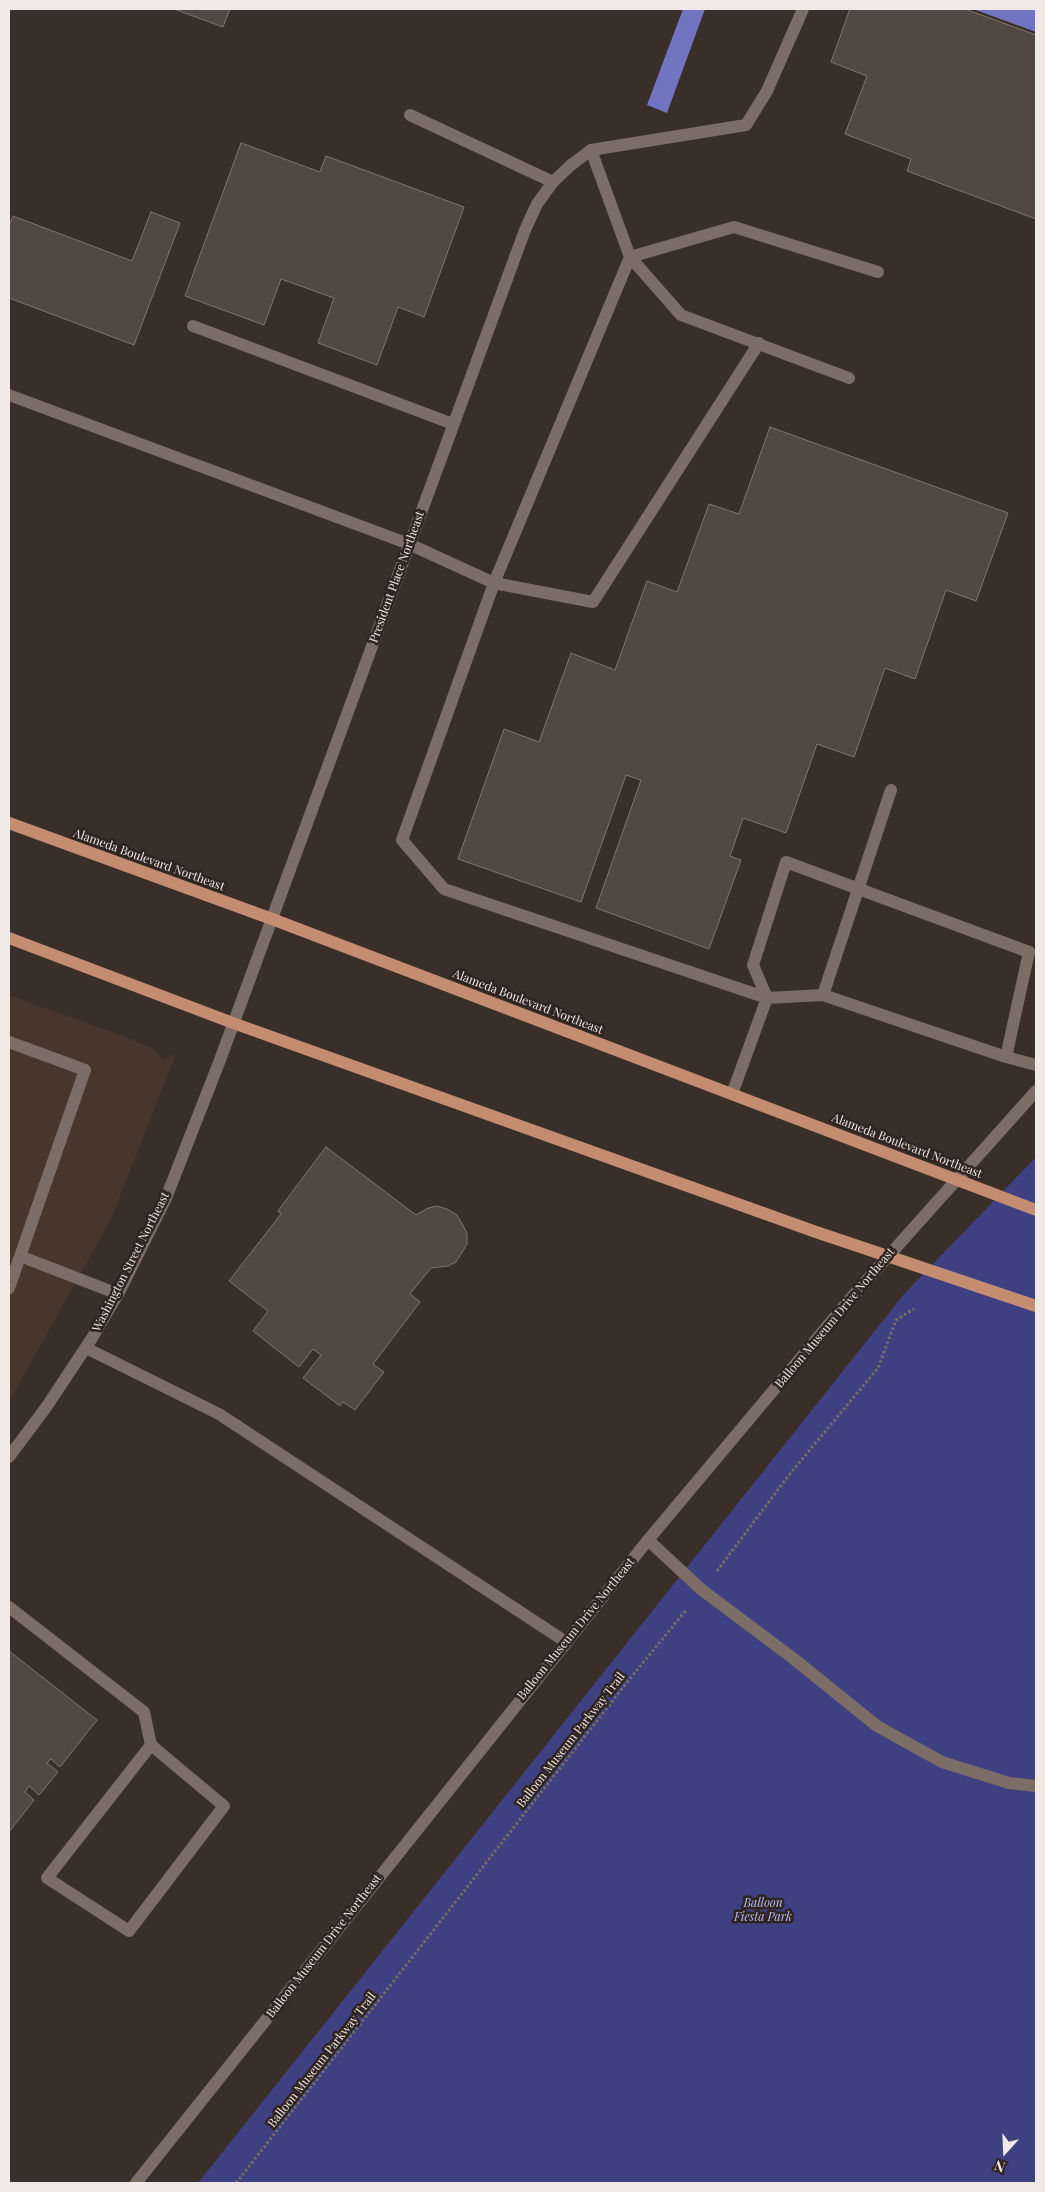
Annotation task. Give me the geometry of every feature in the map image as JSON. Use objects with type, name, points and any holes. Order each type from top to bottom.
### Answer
[{"type":"main road","name":"Alameda Boulevard Northeast","points":[[9,824],[272,919],[1036,1210]]},
{"type":"main road","points":[[9,938],[233,1022],[886,1257],[1036,1306]]},
{"type":"street","points":[[802,9],[767,91],[746,125],[591,150],[630,257],[681,315],[849,378]]},
{"type":"street","points":[[410,115],[553,182]]},
{"type":"street","name":"President Place Northeast","points":[[233,1022],[525,230],[537,204],[553,182],[591,150]]},
{"type":"street","points":[[630,257],[734,227],[878,272]]},
{"type":"street","points":[[630,257],[494,584],[402,840],[444,889],[746,992],[767,998],[823,995],[1006,1058],[1036,1065]]},
{"type":"street","points":[[193,326],[453,424]]},
{"type":"street","points":[[9,395],[409,544],[494,584],[593,602],[759,343]]},
{"type":"street","points":[[823,995],[891,790]]},
{"type":"street","points":[[732,1094],[767,998],[753,965],[786,862],[1029,952],[1006,1058]]},
{"type":"street","name":"Washington Street Northeast","points":[[9,1457],[86,1348],[118,1294],[166,1198],[233,1022]]},
{"type":"street","points":[[9,1042],[85,1070],[9,1288]]},
{"type":"street","name":"Balloon Museum Drive Northeast","points":[[136,2183],[648,1540],[886,1257],[1036,1091]]},
{"type":"street","points":[[20,1256],[118,1294]]},
{"type":"street","points":[[86,1348],[219,1414],[566,1642]]},
{"type":"street","points":[[648,1540],[702,1590],[794,1659],[878,1726],[942,1762],[1009,1783],[1036,1786]]},
{"type":"street","points":[[9,1607],[144,1712],[151,1745],[224,1806],[129,1931],[47,1878],[151,1745]]},
{"type":"path","name":"Balloon Museum Parkway Trail","points":[[236,2183],[622,1689],[702,1590],[789,1476],[878,1368],[896,1320],[914,1309]]},
{"type":"shaded area","points":[[9,995],[154,1049],[163,1060],[176,1054],[111,1219],[9,1402]]},
{"type":"green space","name":"Balloon Fiesta Park","points":[[1036,1157],[1036,2183],[198,2183],[904,1294]]},
{"type":"water","points":[[683,9],[705,9],[667,113],[647,105]]},
{"type":"water","points":[[973,9],[1036,9],[1036,32]]},
{"type":"building","points":[[174,9],[230,9],[223,27]]},
{"type":"building","points":[[850,9],[965,9],[1036,35],[1036,219],[907,171],[911,159],[845,134],[867,76],[831,62]]},
{"type":"building","points":[[241,143],[320,172],[326,156],[464,207],[424,317],[398,307],[377,365],[318,343],[334,298],[281,279],[264,325],[185,296]]},
{"type":"building","points":[[151,212],[180,223],[134,345],[9,298],[9,226],[13,216],[132,261]]},
{"type":"building","points":[[770,427],[1008,513],[976,601],[946,590],[915,679],[885,668],[854,757],[817,744],[786,833],[743,818],[730,856],[741,860],[709,949],[596,908],[641,780],[626,775],[581,902],[458,859],[504,729],[539,742],[571,653],[615,670],[647,581],[677,592],[709,504],[739,514]]},
{"type":"building","points":[[326,1147],[416,1215],[428,1208],[437,1206],[447,1209],[457,1215],[467,1233],[467,1244],[456,1262],[448,1266],[431,1268],[410,1294],[420,1302],[373,1364],[384,1372],[355,1410],[343,1402],[340,1406],[303,1378],[321,1355],[313,1349],[299,1367],[253,1331],[268,1311],[229,1281],[281,1214],[278,1211]]},
{"type":"building","points":[[9,1651],[97,1720],[60,1767],[51,1759],[47,1763],[58,1772],[39,1795],[29,1786],[25,1792],[34,1800],[9,1832]]}]
